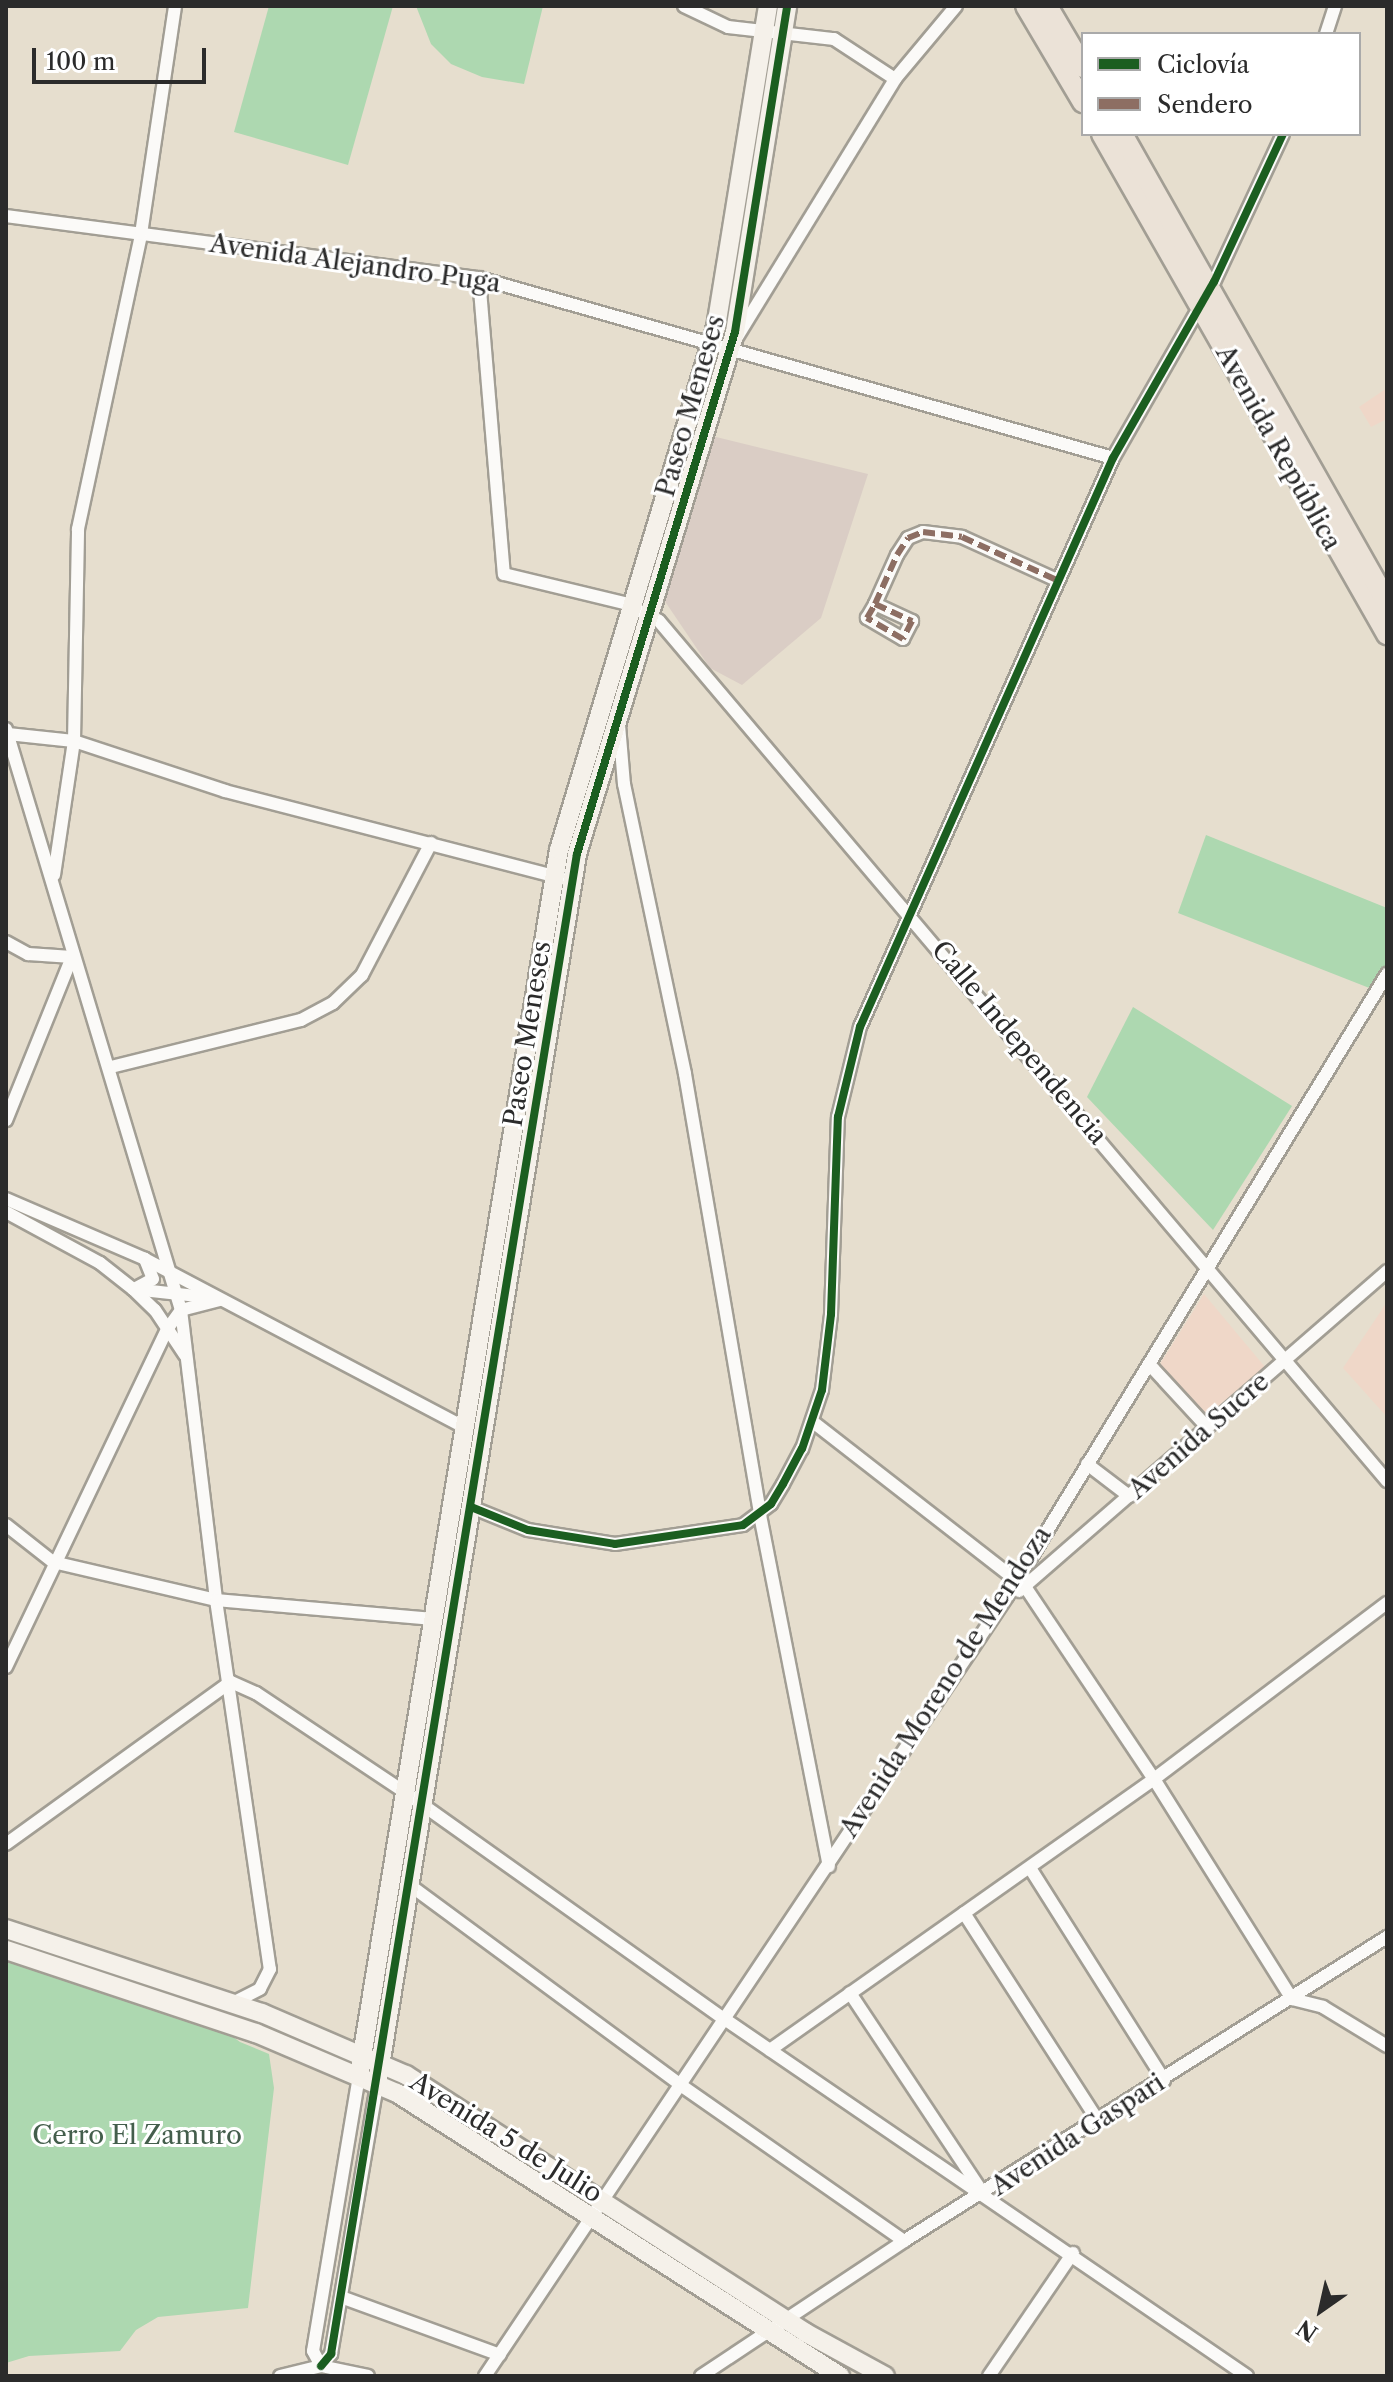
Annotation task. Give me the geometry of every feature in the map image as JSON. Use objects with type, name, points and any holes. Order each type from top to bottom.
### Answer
[{"type":"main road","points":[[1026,6],[1081,99]]},
{"type":"main road","points":[[1047,6],[1081,64]]},
{"type":"main road","name":"Avenida República","points":[[1103,136],[1387,602]]},
{"type":"main road","name":"Avenida República","points":[[1123,136],[1204,298],[1387,634]]},
{"type":"street","points":[[53,878],[74,741],[78,529],[141,234],[175,6]]},
{"type":"street","points":[[684,6],[728,27],[834,39],[895,79]]},
{"type":"street","name":"Paseo Meneses","points":[[768,6],[774,33]]},
{"type":"street","name":"Paseo Meneses","points":[[359,2075],[554,875],[643,611],[720,347],[774,33],[787,6]]},
{"type":"street","points":[[720,347],[895,79],[956,6]]},
{"type":"street","points":[[1327,32],[1335,6]]},
{"type":"street","points":[[471,1507],[528,1530],[615,1544],[717,1531],[760,1515],[783,1484],[813,1422],[828,1351],[838,1117],[845,1077],[860,1027],[1113,458],[1204,298],[1282,136]]},
{"type":"street","name":"Avenida Alejandro Puga","points":[[6,216],[479,278],[1113,458]]},
{"type":"street","points":[[479,278],[504,574],[643,611]]},
{"type":"street","points":[[875,604],[908,538],[923,532],[962,537],[1057,580]]},
{"type":"street","name":"Paseo Meneses","points":[[377,2084],[572,882],[619,717],[643,611]]},
{"type":"street","name":"Calle Independencia","points":[[643,611],[909,913],[1387,1481]]},
{"type":"street","points":[[619,717],[624,784],[685,1074],[760,1515],[829,1866]]},
{"type":"street","points":[[232,2003],[260,1989],[270,1969],[231,1682],[216,1600],[181,1310],[111,1067],[72,957],[53,878],[7,732],[74,741],[225,791],[572,882]]},
{"type":"street","points":[[111,1067],[301,1020],[333,1003],[362,975],[431,843]]},
{"type":"street","points":[[6,942],[28,954],[72,957]]},
{"type":"street","points":[[6,1120],[72,957]]},
{"type":"street","name":"Avenida Moreno de Mendoza","points":[[485,2376],[829,1866],[847,1831],[1008,1595],[1015,1577],[1210,1270],[1387,974]]},
{"type":"street","points":[[6,1199],[145,1259],[171,1276],[466,1428]]},
{"type":"street","points":[[6,1212],[100,1263],[133,1289],[168,1328],[187,1357]]},
{"type":"street","points":[[133,1289],[153,1279],[145,1259]]},
{"type":"street","name":"Avenida Sucre","points":[[1008,1595],[1026,1588],[1387,1271]]},
{"type":"street","points":[[133,1289],[220,1300]]},
{"type":"street","points":[[6,1667],[53,1562],[168,1328],[181,1310],[220,1300]]},
{"type":"street","points":[[152,1360],[173,1348],[187,1357]]},
{"type":"street","points":[[1149,1364],[1207,1427]]},
{"type":"street","points":[[813,1422],[1026,1588],[1154,1779],[1292,1999],[1323,2007],[1387,2046]]},
{"type":"street","points":[[1087,1464],[1129,1496]]},
{"type":"street","points":[[6,1525],[53,1562],[216,1600],[433,1619]]},
{"type":"street","points":[[770,2050],[1154,1779],[1387,1603]]},
{"type":"street","points":[[231,1682],[256,1693],[406,1793],[726,2020],[1073,2253],[1247,2376]]},
{"type":"street","points":[[6,1844],[125,1763],[231,1682]]},
{"type":"street","points":[[1030,1868],[1164,2080]]},
{"type":"street","points":[[411,1886],[682,2086],[904,2241]]},
{"type":"street","points":[[964,1913],[1098,2121]]},
{"type":"street","name":"Avenida 5 de Julio","points":[[6,1929],[232,2003],[381,2063],[448,2098],[786,2320],[885,2376]]},
{"type":"street","name":"Avenida Gaspari","points":[[701,2376],[769,2334],[904,2241],[985,2195],[1387,1937]]},
{"type":"street","name":"Avenida 5 de Julio","points":[[6,1950],[256,2033],[377,2084],[449,2123],[769,2334],[840,2376]]},
{"type":"street","points":[[850,1993],[985,2195]]},
{"type":"street","points":[[320,2371],[313,2351],[359,2075]]},
{"type":"street","points":[[320,2371],[331,2354],[377,2084]]},
{"type":"street","points":[[989,2376],[1073,2253]]},
{"type":"street","points":[[341,2297],[500,2355]]},
{"type":"street","points":[[280,2376],[320,2371],[368,2376]]},
{"type":"shaded area","points":[[1387,388],[1387,419],[1371,427],[1359,407]]},
{"type":"shaded area","points":[[708,435],[868,474],[821,618],[742,685],[710,668],[662,597]]},
{"type":"shaded area","points":[[1204,1294],[1265,1367],[1206,1416],[1160,1364]]},
{"type":"shaded area","points":[[1387,1302],[1387,1417],[1343,1368]]},
{"type":"green space","points":[[269,6],[393,6],[348,165],[234,132]]},
{"type":"green space","points":[[416,6],[543,6],[524,84],[482,77],[451,64],[431,44]]},
{"type":"green space","points":[[1206,835],[1387,908],[1387,974],[1377,991],[1178,913]]},
{"type":"green space","points":[[1133,1007],[1292,1106],[1213,1230],[1087,1097]]},
{"type":"green space","name":"Cerro El Zamuro","points":[[6,1954],[213,2022],[240,2042],[269,2054],[274,2088],[248,2308],[158,2317],[136,2330],[120,2351],[29,2356],[6,2363]]},
{"type":"marked path","points":[[875,604],[908,538],[923,532],[962,537],[1057,580]]},
{"type":"marked path","points":[[875,604],[912,621],[903,639],[867,618],[875,604]]},
{"type":"cycle path","points":[[321,2366],[331,2354],[577,854],[735,332],[787,6]]},
{"type":"cycle path","points":[[471,1507],[528,1530],[615,1544],[743,1525],[771,1504],[783,1484],[802,1449],[822,1390],[831,1314],[838,1117],[860,1027],[1113,458],[1214,282],[1282,136]]}]
